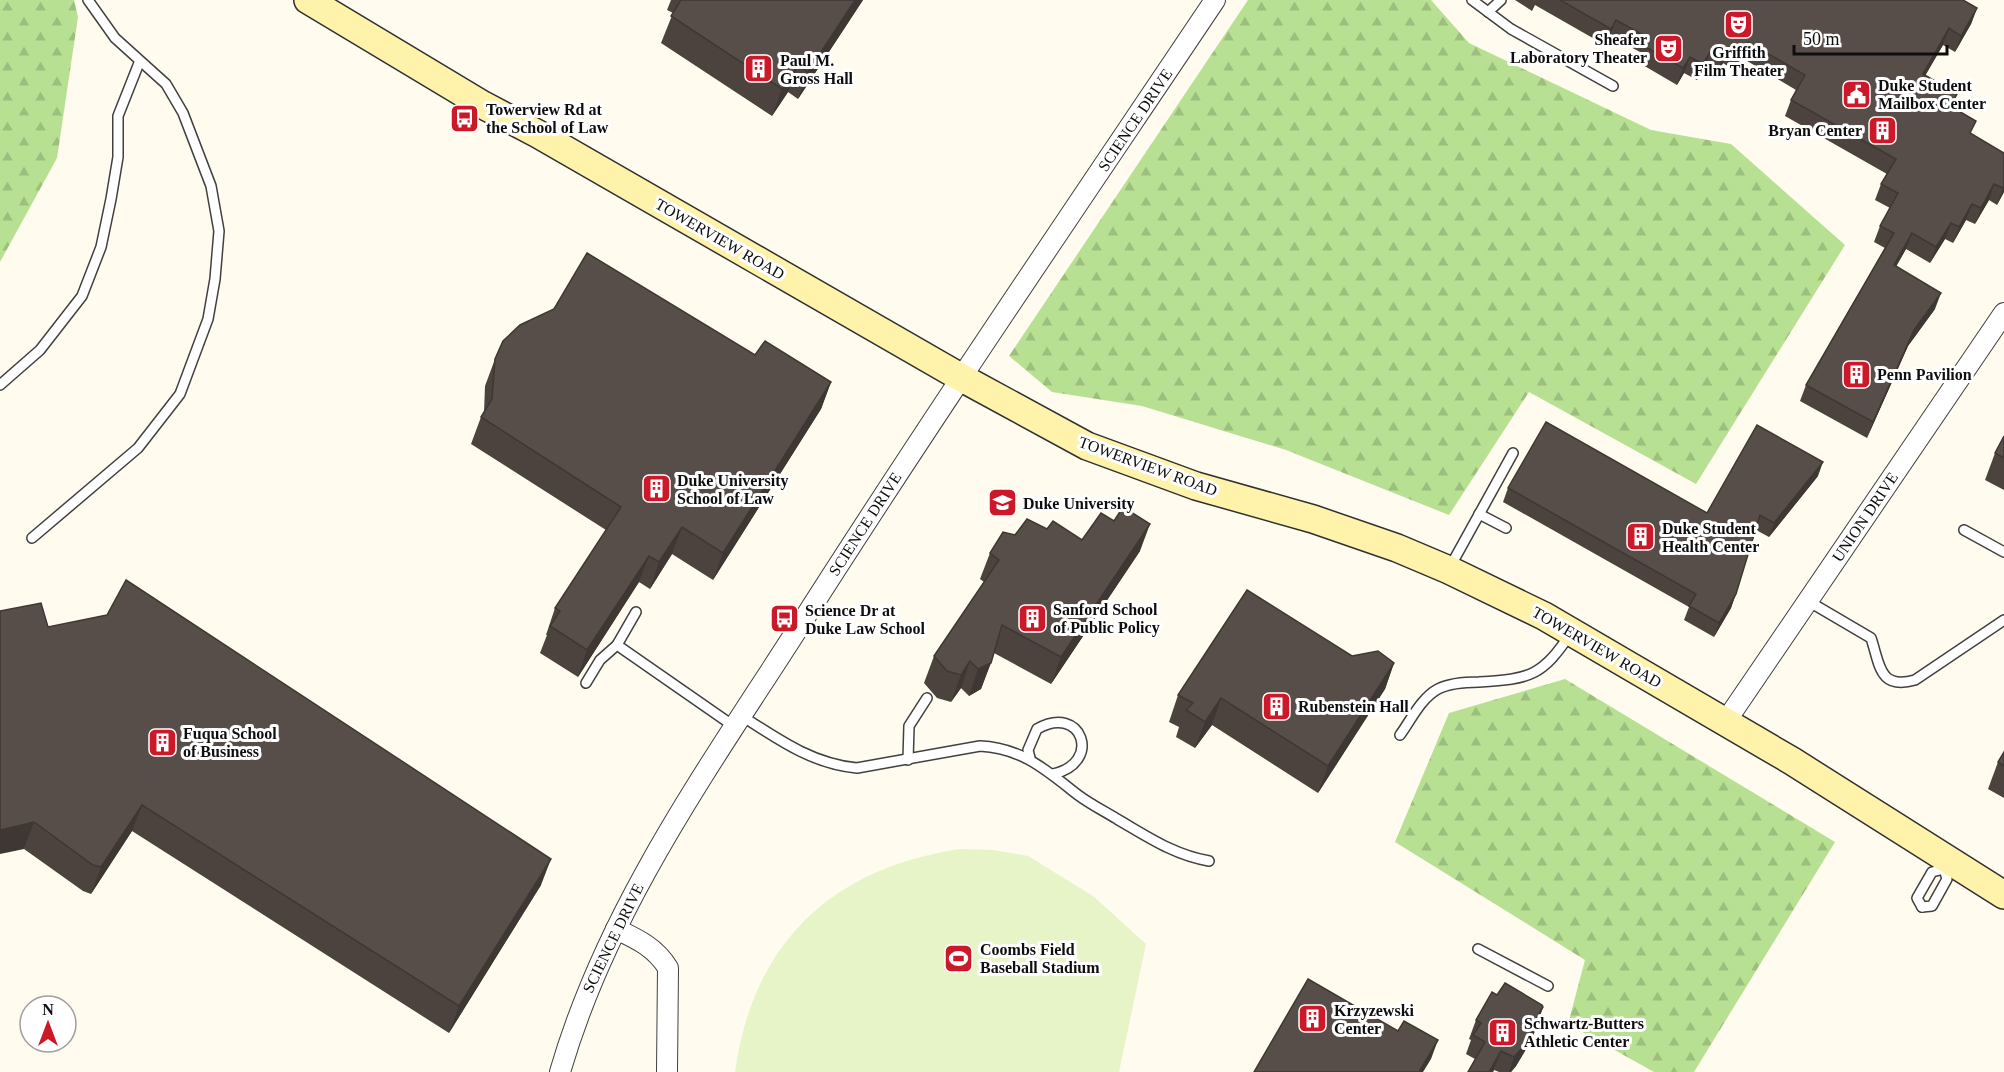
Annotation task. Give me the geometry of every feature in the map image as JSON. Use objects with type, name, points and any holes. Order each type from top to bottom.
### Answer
[{"type":"street","name":"TOWERVIEW ROAD","points":[[308,0],[483,105],[538,134],[962,378],[1071,438],[1196,486],[1313,519],[1449,570],[1572,632],[1726,721],[1946,865],[2004,895]]},
{"type":"street","name":"SCIENCE DRIVE","points":[[560,1072],[575,1019],[616,929],[657,848],[962,378],[1215,0]]},
{"type":"street","name":"UNION DRIVE","points":[[1726,721],[2004,313]]},
{"type":"street","points":[[616,929],[637,938],[653,950],[668,968],[667,1072]]},
{"type":"lane","points":[[32,538],[138,448],[180,394],[208,319],[219,231],[211,186],[183,112],[166,84],[139,63],[115,38],[88,0]]},
{"type":"lane","points":[[1472,0],[1511,29],[1613,86]]},
{"type":"lane","points":[[1488,12],[1501,0]]},
{"type":"lane","points":[[0,385],[40,350],[82,296],[101,247],[109,209],[118,157],[118,116],[139,63]]},
{"type":"lane","points":[[1449,570],[1513,453]]},
{"type":"lane","points":[[1479,514],[1506,528]]},
{"type":"lane","points":[[1964,530],[2004,552]]},
{"type":"lane","points":[[1808,601],[1871,638],[1883,675],[1891,682],[1901,684],[1915,680],[2004,620]]},
{"type":"lane","points":[[586,683],[600,660],[617,645],[636,612]]},
{"type":"lane","points":[[1400,735],[1426,699],[1438,689],[1468,682],[1506,681],[1539,672],[1550,663],[1572,632]]},
{"type":"lane","points":[[617,645],[738,722],[823,763],[857,768],[980,746],[1000,747],[1030,758],[1079,796],[1171,851],[1209,861]]},
{"type":"lane","points":[[908,760],[909,726],[927,698]]},
{"type":"lane","points":[[1030,758],[1028,750],[1037,729],[1054,722],[1074,727],[1081,735],[1081,756],[1071,768],[1053,774]]},
{"type":"lane","points":[[1946,865],[1947,879],[1932,906],[1921,909],[1917,898],[1932,872],[1946,865]]},
{"type":"lane","points":[[1478,950],[1548,987]]},
{"type":"green space","points":[[0,0],[74,0],[78,17],[57,158],[0,262]]},
{"type":"green space","points":[[1248,0],[1431,0],[1469,43],[1651,130],[1731,144],[1845,245],[1696,484],[1529,392],[1449,515],[1286,450],[1142,406],[1052,392],[1009,356]]},
{"type":"green space","points":[[1565,679],[1835,842],[1694,1072],[1654,1072],[1568,1024],[1585,960],[1395,842],[1449,713]]},
{"type":"green space","name":"Coombs Field Baseball Stadium","points":[[960,849],[994,850],[1028,856],[1093,896],[1146,944],[1119,1072],[735,1072],[745,1026],[760,985],[780,949],[806,919],[837,894],[873,874],[914,859]]},
{"type":"building","name":"Paul M. Gross Hall","points":[[681,0],[855,0],[808,72],[798,65],[782,89],[671,16]]},
{"type":"building","name":"Bryan Center","points":[[1560,0],[1963,0],[1977,8],[1961,36],[1949,28],[1923,74],[1957,94],[1950,106],[1976,121],[1970,133],[2004,153],[2004,186],[2003,188],[1994,184],[1981,208],[1972,204],[1959,227],[1951,223],[1936,247],[1912,233],[1894,265],[1941,293],[1914,330],[1873,422],[1806,385],[1894,233],[1880,226],[1898,193],[1881,184],[1896,159],[1791,100],[1805,75],[1748,42],[1741,55],[1729,47],[1722,59],[1710,52],[1703,64],[1690,57],[1683,68],[1642,45],[1647,37],[1616,20],[1611,29]]},
{"type":"building","name":"Duke University School of Law","points":[[587,253],[755,355],[765,341],[831,382],[723,553],[682,527],[659,562],[649,556],[587,650],[550,626],[560,611],[555,608],[621,507],[481,417],[492,399],[495,359],[503,341],[520,325],[554,309]]},
{"type":"building","name":"Duke Student Health Center","points":[[1546,422],[1707,513],[1757,425],[1823,462],[1774,523],[1760,515],[1736,594],[1719,623],[1689,606],[1696,594],[1508,488]]},
{"type":"building","points":[[2004,436],[2004,458],[1995,453]]},
{"type":"building","name":"Sanford School of Public Policy","points":[[1123,507],[1150,524],[1061,657],[1002,625],[991,663],[978,669],[970,661],[961,675],[947,671],[934,656],[999,560],[990,553],[1003,532],[1015,535],[1027,519],[1047,529],[1053,521],[1082,540],[1101,513],[1114,521]]},
{"type":"building","name":"Fuqua School of Business","points":[[126,580],[551,859],[459,1006],[142,805],[101,867],[93,865],[34,822],[0,830],[0,611],[41,603],[48,627],[107,615]]},
{"type":"building","name":"Rubenstein Hall","points":[[1247,590],[1352,656],[1378,651],[1394,663],[1328,766],[1221,698],[1205,722],[1186,710],[1193,703],[1178,695]]},
{"type":"building","points":[[2004,752],[2004,766],[1998,762]]},
{"type":"building","name":"Krzyzewski Center","points":[[1308,979],[1398,1031],[1404,1021],[1438,1040],[1419,1072],[1254,1072]]},
{"type":"building","name":"Schwartz-Butters Athletic Center","points":[[1505,983],[1542,1005],[1536,1019],[1539,1020],[1523,1047],[1514,1057],[1501,1051],[1489,1072],[1468,1072],[1485,1042],[1473,1035],[1481,1023],[1476,1020],[1492,992],[1497,995]]},
{"type":"place","name":"Griffith Film Theater","points":[[1739,24]]},
{"type":"place","name":"Sheafer Laboratory Theater","points":[[1668,48]]},
{"type":"place","name":"Paul M. Gross Hall","points":[[759,69]]},
{"type":"place","name":"Duke Student Mailbox Center","points":[[1857,94]]},
{"type":"place","name":"Towerview Rd at the School of Law","points":[[465,118]]},
{"type":"place","name":"Bryan Center","points":[[1883,130]]},
{"type":"place","name":"Penn Pavilion","points":[[1856,374]]},
{"type":"place","name":"Duke University School of Law","points":[[656,489]]},
{"type":"place","name":"Duke University","points":[[1002,503]]},
{"type":"place","name":"Duke Student Health Center","points":[[1641,537]]},
{"type":"place","name":"Sanford School of Public Policy","points":[[1032,618]]},
{"type":"place","name":"Science Dr at Duke Law School","points":[[784,619]]},
{"type":"place","name":"Rubenstein Hall","points":[[1277,706]]},
{"type":"place","name":"Fuqua School of Business","points":[[162,742]]},
{"type":"place","name":"Coombs Field Baseball Stadium","points":[[959,958]]},
{"type":"place","name":"Krzyzewski Center","points":[[1313,1019]]},
{"type":"place","name":"Schwartz-Butters Athletic Center","points":[[1503,1032]]}]
